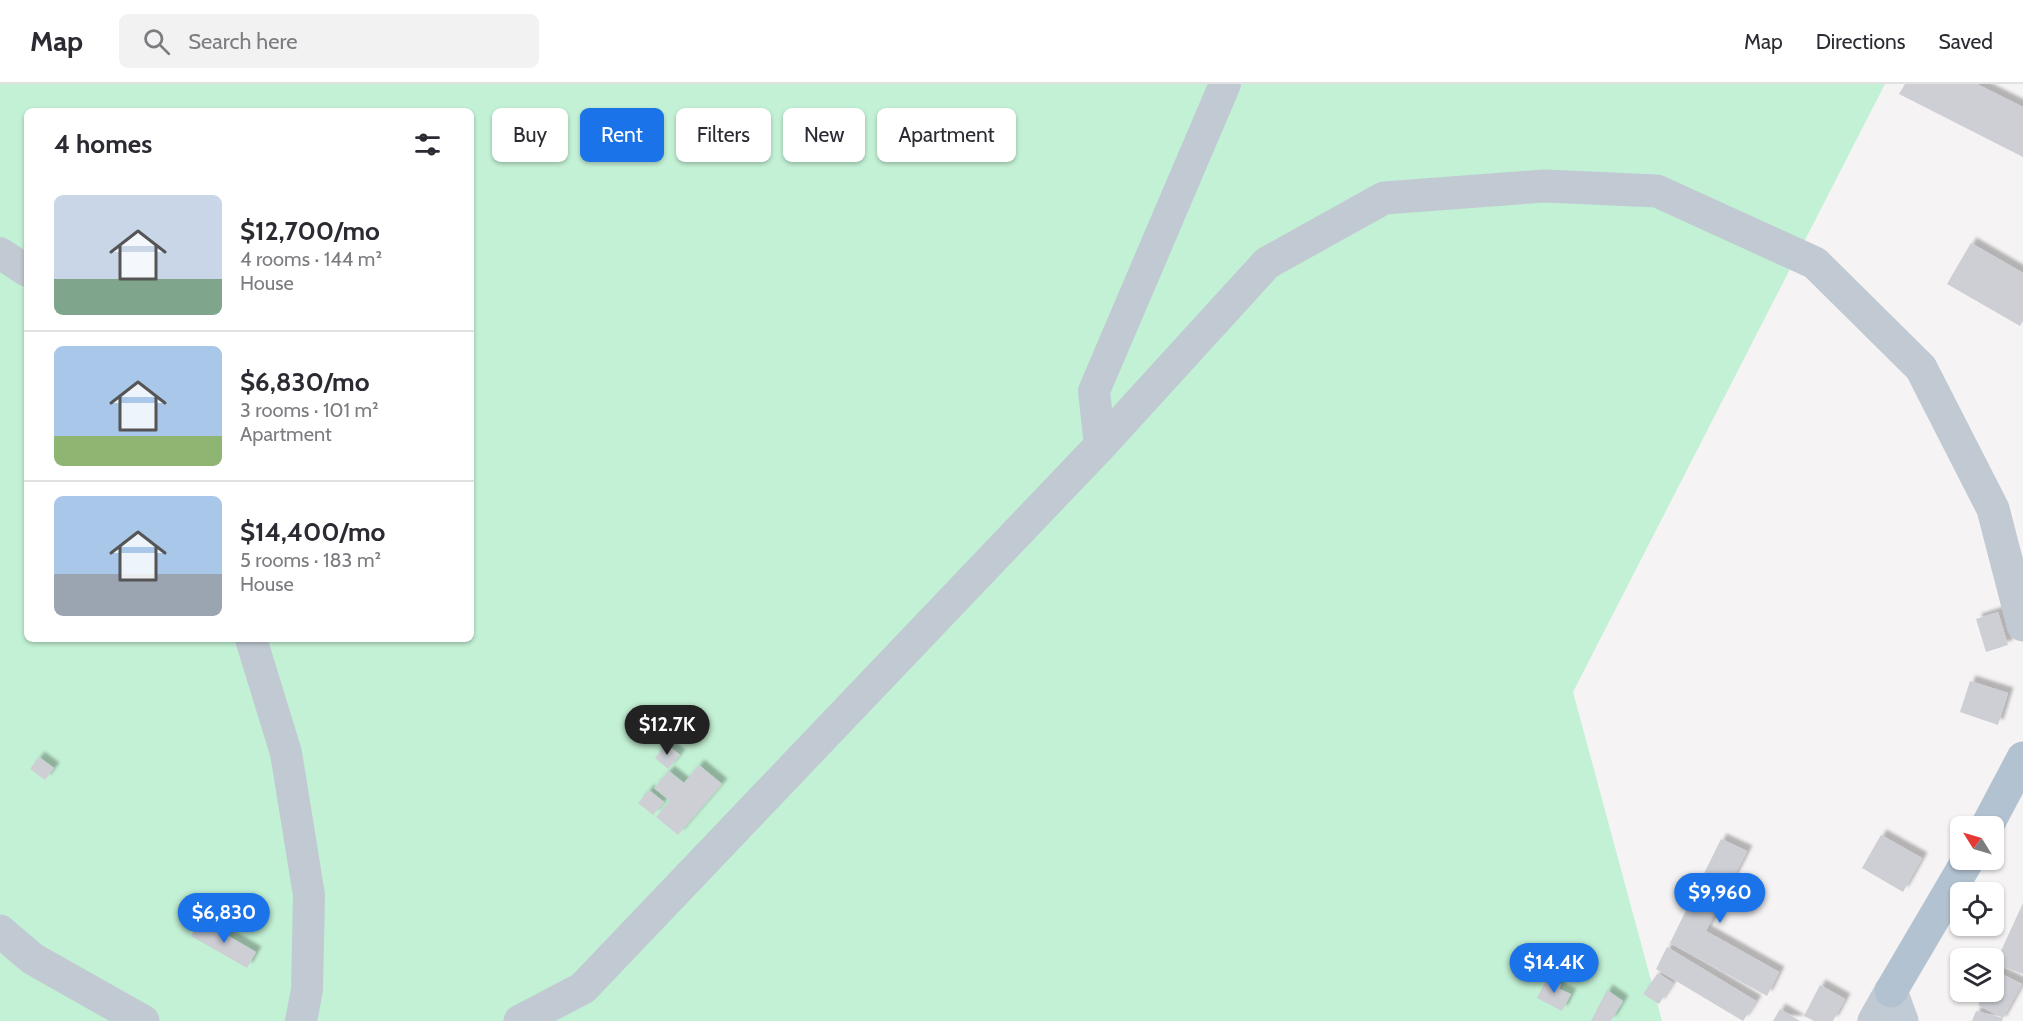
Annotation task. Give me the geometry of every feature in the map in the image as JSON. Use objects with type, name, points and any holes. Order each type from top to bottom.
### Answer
[{"type":"main road","points":[[1992,816],[2023,758]]},
{"type":"main road","points":[[1896,1006],[1963,870]]},
{"type":"street","points":[[1100,446],[1094,391],[1225,84]]},
{"type":"street","points":[[520,1021],[583,988],[1100,446],[1267,263],[1384,198],[1545,186],[1657,191],[1815,263],[1921,368],[1993,509],[2023,625]]},
{"type":"street","points":[[0,253],[24,268]]},
{"type":"street","points":[[1993,509],[2023,527]]},
{"type":"street","points":[[252,642],[286,753],[309,895],[307,990],[301,1021]]},
{"type":"street","points":[[0,931],[33,959],[143,1021]]},
{"type":"street","points":[[1874,1021],[1896,1006]]},
{"type":"green space","points":[[0,84],[1885,84],[1573,692],[1662,1021],[0,1021]]},
{"type":"building","points":[[1905,84],[1977,84],[2023,107],[2023,157],[1899,94]]},
{"type":"building","points":[[1971,243],[2023,273],[2023,321],[2020,326],[1947,284]]},
{"type":"building","points":[[1998,612],[2008,645],[1986,652],[1976,619]]},
{"type":"building","points":[[1970,681],[2008,693],[1998,725],[1960,712]]},
{"type":"building","points":[[666,744],[680,755],[668,769],[655,758]]},
{"type":"building","points":[[39,757],[54,768],[45,780],[30,769]]},
{"type":"building","points":[[699,765],[722,784],[678,835],[656,817],[670,801],[654,788],[669,771],[684,783]]},
{"type":"building","points":[[649,790],[664,802],[653,815],[638,803]]},
{"type":"building","points":[[1881,835],[1922,858],[1903,892],[1862,868]]},
{"type":"building","points":[[1721,839],[1747,851],[1706,931],[1779,972],[1767,996],[1670,943]]},
{"type":"building","points":[[2023,903],[2023,974],[2004,967],[2002,948]]},
{"type":"building","points":[[201,920],[256,952],[247,968],[191,936]]},
{"type":"building","points":[[1667,947],[1756,1001],[1743,1021],[1656,969]]},
{"type":"building","points":[[1658,973],[1673,983],[1659,1004],[1643,994]]},
{"type":"building","points":[[2004,975],[2022,984],[2003,1018],[1978,1005],[1980,1002],[2004,1002]]},
{"type":"building","points":[[1548,976],[1561,984],[1559,989],[1571,994],[1562,1011],[1537,998]]},
{"type":"building","points":[[1820,985],[1845,999],[1833,1021],[1814,1021],[1804,1016]]},
{"type":"building","points":[[1607,990],[1623,1001],[1611,1021],[1591,1021]]},
{"type":"building","points":[[1780,1009],[1800,1021],[1773,1021]]},
{"type":"building","points":[[1976,1011],[2003,1018],[2002,1021],[1972,1021]]}]
